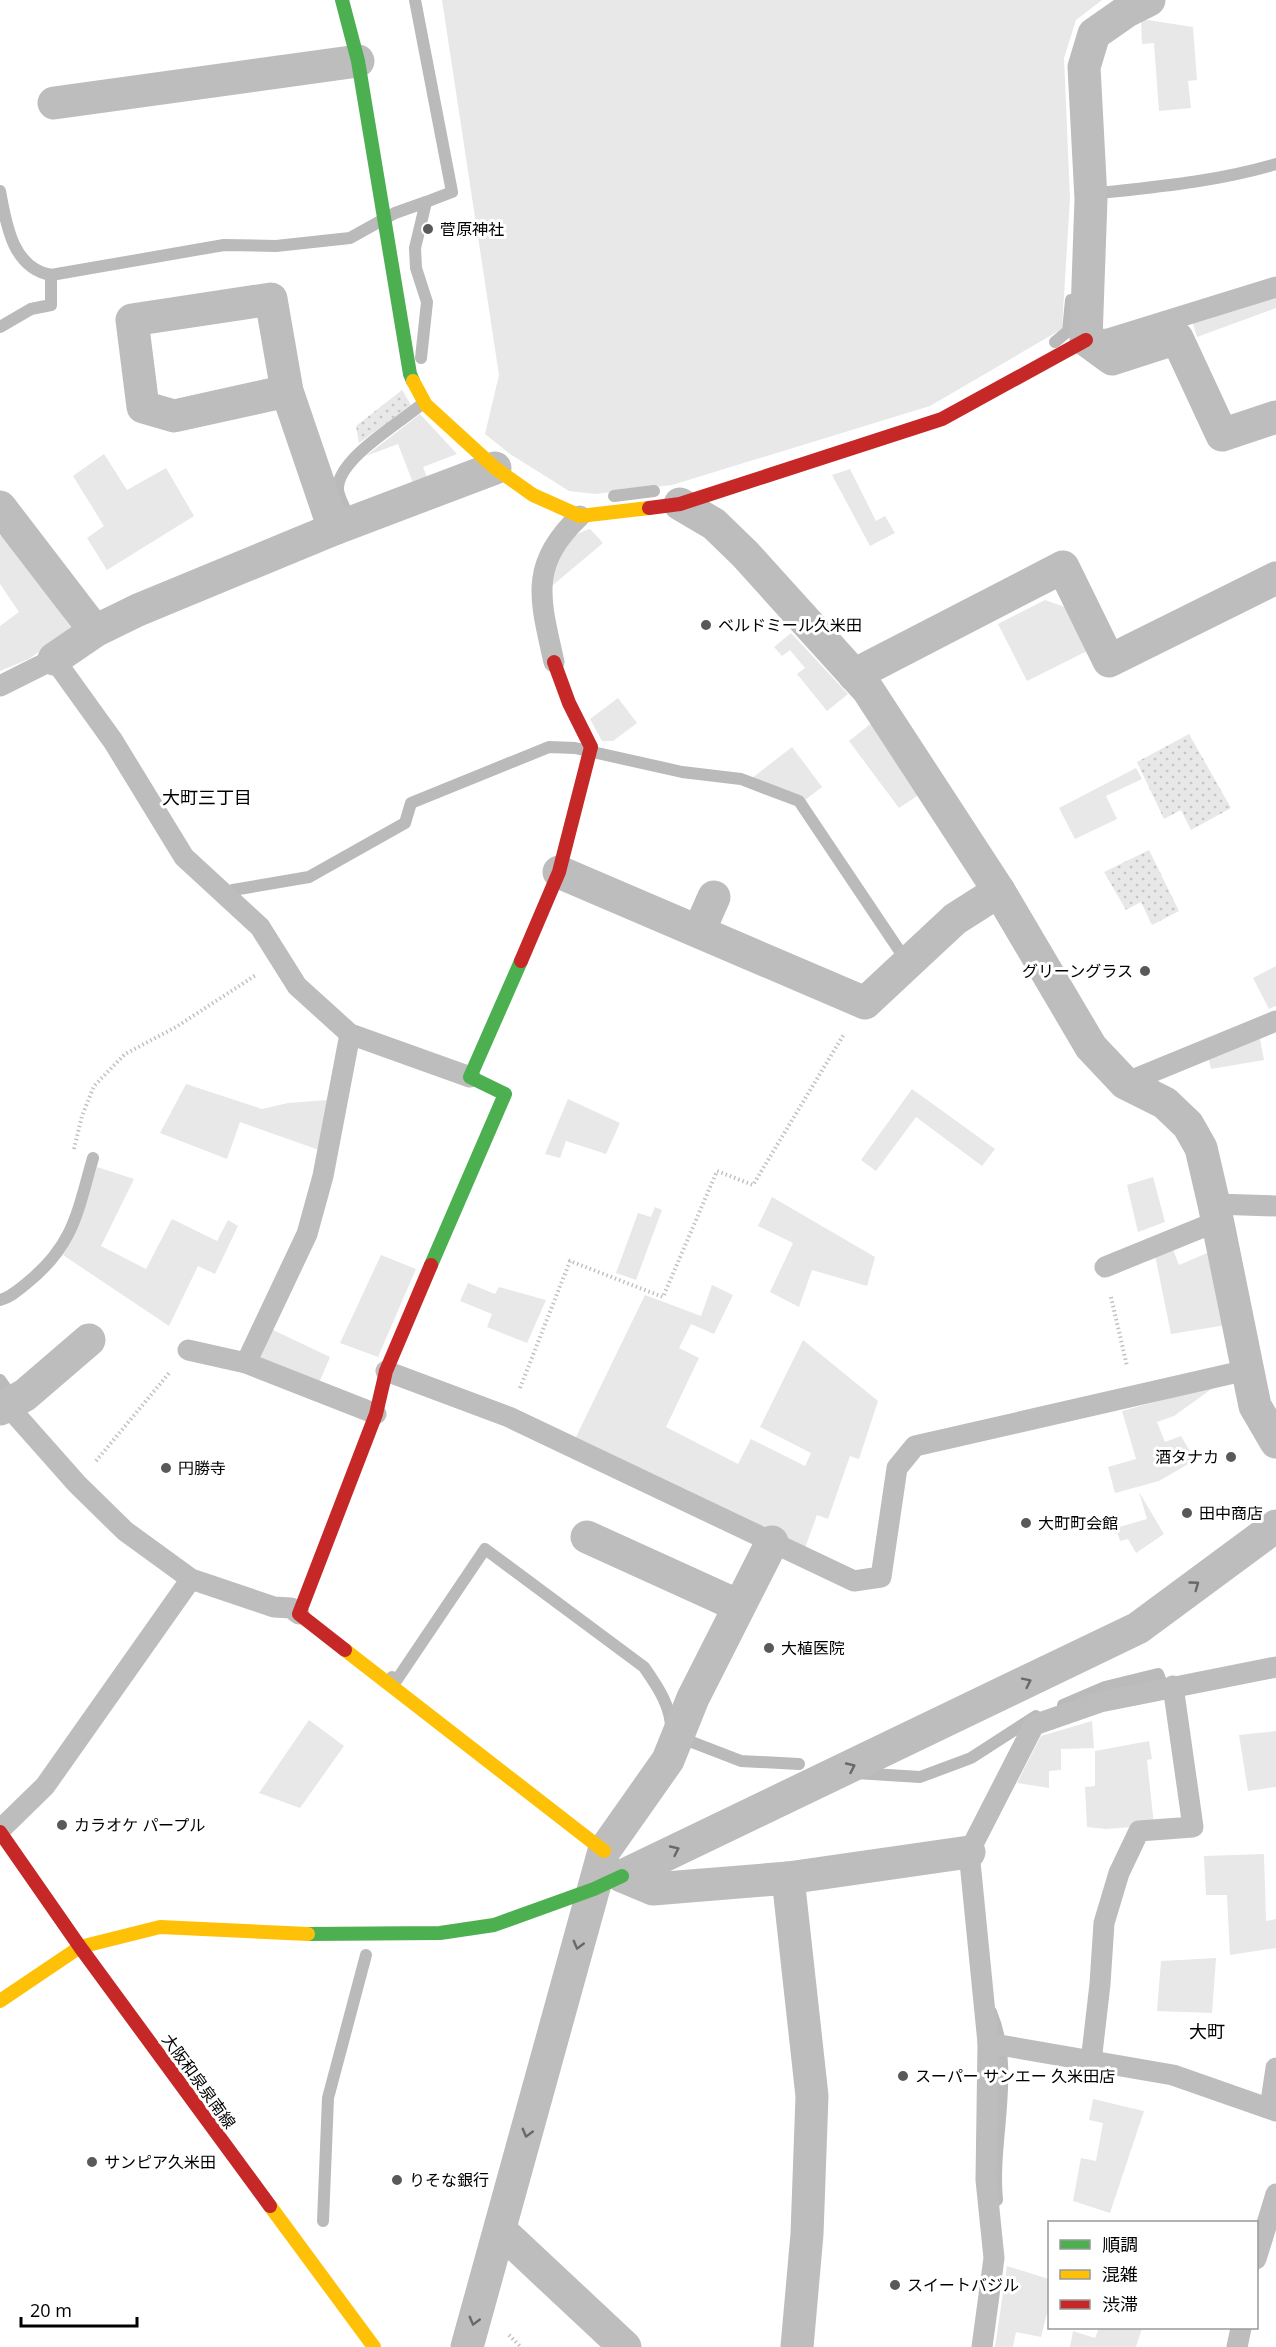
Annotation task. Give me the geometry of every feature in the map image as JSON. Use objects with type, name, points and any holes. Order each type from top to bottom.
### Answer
[{"type":"street","points":[[342,0],[358,61],[410,374],[426,405],[495,468],[533,495],[580,516],[680,504],[942,419],[1086,340]]},
{"type":"street","points":[[1086,340],[1091,199],[1084,67],[1094,34],[1127,11],[1149,0]]},
{"type":"street","points":[[54,103],[358,61]]},
{"type":"street","points":[[287,391],[174,416],[143,407],[132,320],[271,299],[287,391],[334,529]]},
{"type":"street","points":[[1086,340],[1112,359],[1177,338],[1222,435],[1276,417]]},
{"type":"street","points":[[54,659],[95,631],[138,610],[334,529],[495,468]]},
{"type":"street","points":[[680,504],[714,524],[745,554],[868,690],[999,891],[1091,1047],[1125,1083],[1166,1103],[1188,1125],[1201,1148],[1255,1406],[1276,1442]]},
{"type":"street","points":[[0,507],[95,631]]},
{"type":"street","points":[[854,675],[1063,567],[1109,661],[1276,578]]},
{"type":"street","points":[[554,662],[569,703],[591,747],[559,872],[470,1077],[505,1094],[386,1371],[376,1414],[300,1614],[607,1872],[653,1889],[788,1878],[969,1852]]},
{"type":"street","points":[[559,872],[865,1003],[955,919],[999,891]]},
{"type":"street","points":[[699,931],[714,897]]},
{"type":"street","points":[[4,1407],[25,1395],[69,1344]]},
{"type":"street","points":[[0,2001],[80,1947],[160,1927],[281,1934],[440,1933],[494,1924],[1138,1628],[1276,1526]]},
{"type":"street","points":[[587,1537],[740,1606]]},
{"type":"street","points":[[467,2347],[607,1872],[668,1760],[693,1698],[772,1542]]},
{"type":"street","name":"大阪和泉泉南線","points":[[0,1831],[80,1947],[375,2347]]},
{"type":"street","points":[[788,1878],[813,2096],[807,2234],[797,2347]]},
{"type":"street","points":[[500,2230],[625,2347]]},
{"type":"lane","points":[[1086,340],[1108,339],[1276,287]]},
{"type":"lane","points":[[554,662],[541,605],[545,564],[560,535],[580,516]]},
{"type":"lane","points":[[0,686],[54,659],[113,741],[184,857],[260,927],[297,986],[350,1034],[470,1077]]},
{"type":"lane","points":[[1125,1083],[1276,1020]]},
{"type":"lane","points":[[246,1363],[307,1234],[323,1176],[350,1034]]},
{"type":"lane","points":[[1105,1267],[1216,1213],[1276,1206]]},
{"type":"lane","points":[[188,1350],[246,1363],[376,1414]]},
{"type":"lane","points":[[386,1371],[509,1417],[854,1581],[881,1577],[897,1468],[915,1446],[1247,1370]]},
{"type":"lane","points":[[4,1407],[125,1531],[191,1579],[274,1607],[291,1608],[300,1614]]},
{"type":"lane","points":[[0,1831],[45,1786],[191,1579]]},
{"type":"lane","points":[[982,2347],[994,2258],[986,2180],[996,2045],[969,1852],[1035,1725],[1100,1702],[1168,1692],[1276,1667]]},
{"type":"lane","points":[[1091,2062],[1101,1984],[1104,1923],[1119,1873],[1139,1831],[1193,1827],[1168,1692]]},
{"type":"lane","points":[[996,2045],[1173,2075],[1273,2109],[1276,2068]]},
{"type":"lane","points":[[1258,2256],[1276,2194]]},
{"type":"lane","points":[[1237,2347],[1240,2329]]},
{"type":"path","points":[[74,1149],[82,1116],[94,1086],[125,1054],[176,1028],[280,961]]},
{"type":"path","points":[[509,1417],[570,1261],[663,1297],[717,1171],[753,1185],[865,1003]]},
{"type":"path","points":[[1105,1267],[1134,1396]]},
{"type":"path","points":[[77,1484],[188,1350]]},
{"type":"shaded area","points":[[442,0],[1102,0],[1076,20],[1064,58],[1070,198],[1062,329],[930,406],[672,485],[595,494],[569,491],[510,454],[485,434],[499,375]]},
{"type":"shaded area","points":[[1141,19],[1193,27],[1197,80],[1188,81],[1191,108],[1159,111],[1154,43],[1142,44]]},
{"type":"shaded area","points":[[1276,294],[1276,308],[1197,337],[1192,321]]},
{"type":"shaded area","points":[[402,390],[411,405],[359,443],[356,426]]},
{"type":"shaded area","points":[[420,414],[457,454],[423,467],[429,482],[415,488],[398,444],[366,456]]},
{"type":"shaded area","points":[[104,454],[127,490],[166,468],[194,516],[107,570],[87,538],[104,526],[73,476]]},
{"type":"shaded area","points":[[850,469],[876,521],[885,516],[895,533],[870,546],[832,475]]},
{"type":"shaded area","points":[[590,529],[603,543],[547,590],[560,553],[573,538]]},
{"type":"shaded area","points":[[5,532],[71,628],[29,659],[0,671],[0,626],[19,612],[0,584],[0,536]]},
{"type":"shaded area","points":[[1045,600],[1065,607],[1087,651],[1027,681],[998,624]]},
{"type":"shaded area","points":[[791,633],[848,694],[827,711],[797,674],[805,668],[790,650],[782,656],[774,647]]},
{"type":"shaded area","points":[[618,698],[637,723],[613,741],[602,741],[590,719]]},
{"type":"shaded area","points":[[873,722],[920,794],[899,808],[849,741]]},
{"type":"shaded area","points":[[1189,734],[1231,808],[1191,830],[1181,810],[1164,819],[1137,762]]},
{"type":"shaded area","points":[[792,747],[822,787],[805,800],[752,778]]},
{"type":"shaded area","points":[[1136,768],[1142,779],[1106,796],[1117,819],[1075,839],[1059,808]]},
{"type":"shaded area","points":[[1149,850],[1179,911],[1152,925],[1141,902],[1126,910],[1104,872]]},
{"type":"shaded area","points":[[1276,966],[1276,1006],[1269,1009],[1253,978]]},
{"type":"shaded area","points":[[1259,1034],[1264,1060],[1211,1069],[1208,1055]]},
{"type":"shaded area","points":[[186,1084],[262,1109],[288,1103],[327,1100],[319,1150],[240,1122],[227,1159],[160,1133]]},
{"type":"shaded area","points":[[912,1089],[995,1149],[982,1166],[916,1117],[876,1171],[861,1160]]},
{"type":"shaded area","points":[[568,1099],[620,1123],[606,1154],[566,1141],[560,1158],[545,1154]]},
{"type":"shaded area","points":[[97,1167],[134,1179],[101,1246],[146,1269],[172,1219],[217,1241],[228,1220],[238,1226],[215,1274],[198,1266],[169,1326],[63,1255],[74,1236]]},
{"type":"shaded area","points":[[1153,1177],[1165,1222],[1138,1232],[1127,1185]]},
{"type":"shaded area","points":[[772,1197],[875,1257],[867,1286],[812,1270],[799,1307],[770,1292],[793,1243],[758,1226]]},
{"type":"shaded area","points":[[655,1207],[662,1210],[636,1280],[616,1273],[638,1213],[651,1217]]},
{"type":"shaded area","points":[[1172,1247],[1179,1265],[1214,1250],[1226,1325],[1171,1334],[1155,1255]]},
{"type":"shaded area","points":[[381,1255],[416,1269],[378,1357],[340,1343]]},
{"type":"shaded area","points":[[468,1283],[495,1294],[499,1287],[546,1300],[527,1343],[487,1327],[492,1314],[460,1301]]},
{"type":"shaded area","points":[[712,1285],[733,1295],[714,1334],[691,1324],[679,1348],[699,1358],[666,1427],[738,1464],[751,1439],[805,1466],[811,1453],[760,1427],[803,1340],[878,1401],[859,1459],[850,1456],[828,1519],[817,1515],[805,1548],[575,1439],[645,1295],[701,1316]]},
{"type":"shaded area","points":[[271,1329],[330,1357],[319,1383],[257,1359]]},
{"type":"shaded area","points":[[1217,1385],[1174,1416],[1157,1422],[1165,1442],[1181,1436],[1195,1460],[1159,1481],[1115,1493],[1108,1467],[1136,1459],[1122,1411]]},
{"type":"shaded area","points":[[1139,1492],[1164,1534],[1136,1553],[1128,1539],[1120,1541],[1116,1528],[1147,1519]]},
{"type":"shaded area","points":[[309,1720],[344,1746],[300,1808],[259,1793]]},
{"type":"shaded area","points":[[1092,1721],[1094,1748],[1061,1749],[1061,1770],[1049,1771],[1049,1788],[1017,1783],[1041,1736]]},
{"type":"shaded area","points":[[1276,1731],[1276,1787],[1248,1791],[1239,1735]]},
{"type":"shaded area","points":[[1149,1741],[1152,1759],[1147,1760],[1154,1825],[1106,1829],[1087,1827],[1085,1787],[1095,1786],[1095,1751]]},
{"type":"shaded area","points":[[1264,1854],[1266,1921],[1276,1919],[1276,1948],[1230,1955],[1227,1895],[1206,1895],[1204,1856]]},
{"type":"shaded area","points":[[1216,1958],[1212,2013],[1157,2011],[1161,1961]]},
{"type":"shaded area","points":[[1093,2099],[1144,2111],[1110,2213],[1073,2201],[1081,2158],[1096,2161],[1103,2123],[1089,2120]]},
{"type":"shaded area","points":[[1007,2266],[1048,2279],[1048,2313],[1041,2337],[1016,2332],[1013,2347],[995,2347]]},
{"type":"shaded area","points":[[1099,2329],[1142,2329],[1136,2347],[1070,2347],[1073,2331],[1095,2338]]},
{"type":"waterway","points":[[415,0],[452,192],[426,202]]},
{"type":"waterway","points":[[1091,194],[1207,180],[1276,164]]},
{"type":"waterway","points":[[0,191],[8,230],[19,254],[38,271],[51,275],[224,245],[276,246],[350,238],[395,213],[426,202],[415,248],[416,268],[427,302],[421,358]]},
{"type":"waterway","points":[[0,327],[31,309],[51,305],[51,275]]},
{"type":"waterway","points":[[1055,342],[1068,331],[1071,300]]},
{"type":"waterway","points":[[337,516],[346,512],[338,489],[340,477],[348,466],[372,442],[422,404]]},
{"type":"waterway","points":[[614,496],[654,491]]},
{"type":"waterway","points":[[233,890],[309,877],[405,823],[411,803],[549,747],[575,748],[682,772],[741,779],[799,801],[905,959]]},
{"type":"waterway","points":[[0,1300],[27,1283],[55,1255],[72,1227],[93,1158]]},
{"type":"waterway","points":[[0,1380],[15,1401]]},
{"type":"waterway","points":[[392,1677],[396,1681],[485,1549],[644,1667],[667,1707],[671,1734],[741,1761],[799,1764]]},
{"type":"waterway","points":[[1063,1705],[1105,1687],[1158,1674],[1166,1693]]},
{"type":"waterway","points":[[856,1773],[920,1777],[971,1758],[1036,1716]]},
{"type":"waterway","points":[[323,2221],[328,2098],[366,1955]]},
{"type":"waterway","points":[[991,2012],[1002,2058],[996,2177],[997,2200]]},
{"type":"traffic: fast","points":[[342,0],[358,61],[413,381]]},
{"type":"traffic: fast","points":[[431,1265],[505,1094],[470,1077],[521,961]]},
{"type":"traffic: fast","points":[[308,1934],[440,1933],[494,1925],[594,1889],[622,1876]]},
{"type":"traffic: slow","points":[[413,381],[426,405],[495,468],[533,495],[580,516],[649,508]]},
{"type":"traffic: slow","points":[[345,1650],[604,1851]]},
{"type":"traffic: slow","points":[[0,2001],[80,1947],[160,1927],[308,1934]]},
{"type":"traffic: slow","points":[[270,2206],[374,2347]]},
{"type":"traffic: jam","points":[[649,508],[680,504],[942,419],[1086,340]]},
{"type":"traffic: jam","points":[[521,961],[559,872],[591,747],[569,703],[554,662]]},
{"type":"traffic: jam","points":[[345,1650],[299,1614],[376,1414],[386,1371],[431,1265]]},
{"type":"traffic: jam","points":[[0,1832],[80,1947],[270,2206]]},
{"type":"place","name":"菅原神社","points":[[428,229]]},
{"type":"place","name":"ベルドミール久米田","points":[[706,625]]},
{"type":"place","name":"グリーングラス","points":[[1145,971]]},
{"type":"place","name":"酒タナカ","points":[[1231,1457]]},
{"type":"place","name":"円勝寺","points":[[166,1468]]},
{"type":"place","name":"田中商店","points":[[1187,1513]]},
{"type":"place","name":"大町町会館","points":[[1026,1523]]},
{"type":"place","name":"大植医院","points":[[769,1648]]},
{"type":"place","name":"カラオケ パープル","points":[[62,1825]]},
{"type":"place","name":"スーパー サンエー 久米田店","points":[[903,2076]]},
{"type":"place","name":"サンピア久米田","points":[[92,2162]]},
{"type":"place","name":"りそな銀行","points":[[397,2180]]},
{"type":"place","name":"スイートバジル","points":[[895,2285]]},
{"type":"district","name":"大町三丁目","points":[[207,798]]},
{"type":"district","name":"大町","points":[[1207,2032]]}]
